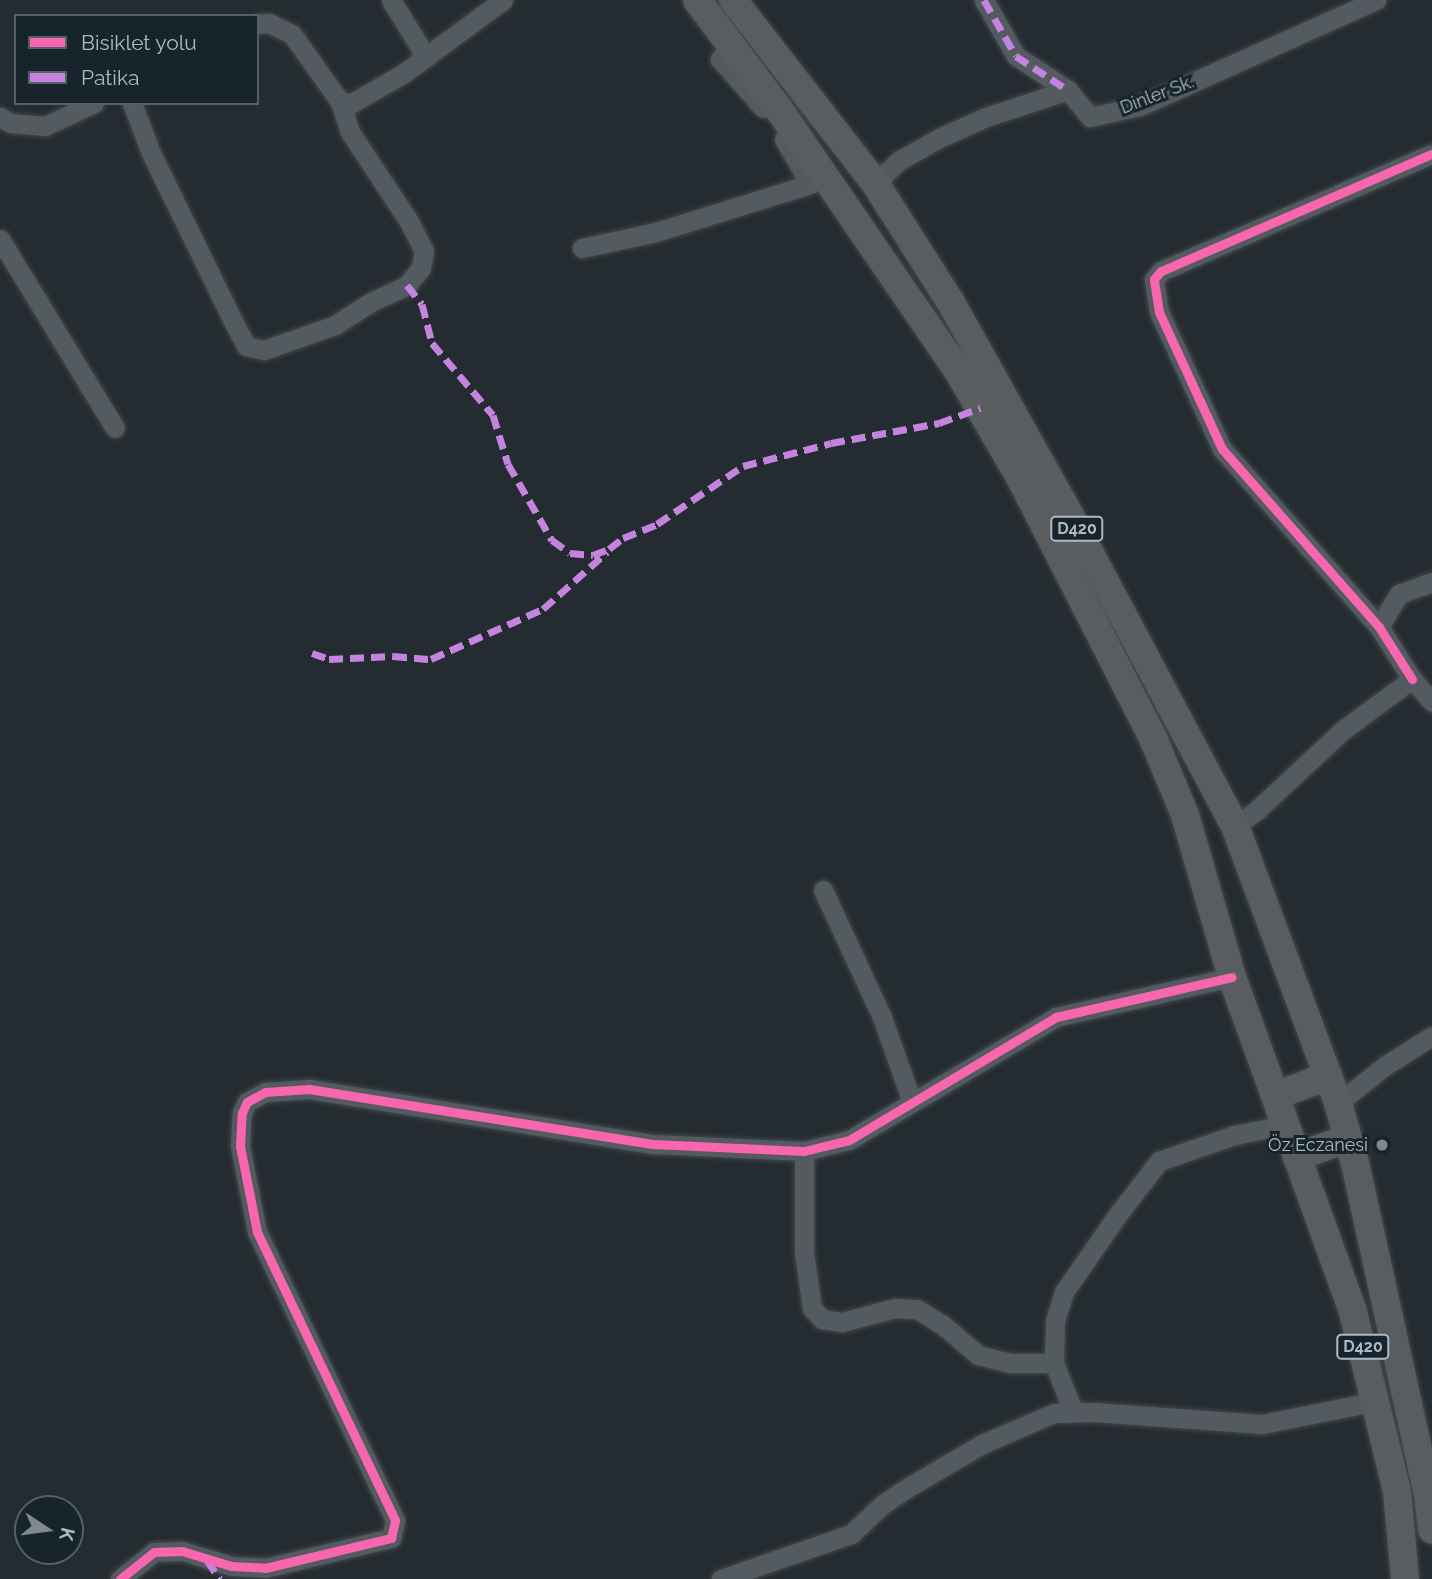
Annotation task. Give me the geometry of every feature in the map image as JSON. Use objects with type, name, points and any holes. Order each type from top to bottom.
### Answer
[{"type":"highway","points":[[697,0],[778,108],[957,369],[1021,479],[1153,738],[1185,815],[1231,977],[1284,1125]]},
{"type":"highway","name":"D420","points":[[733,0],[875,183],[950,301],[1070,516],[1235,826],[1349,1138],[1399,1357],[1431,1519]]},
{"type":"highway","points":[[1275,1096],[1333,1089]]},
{"type":"highway","name":"D420","points":[[1284,1125],[1352,1308],[1377,1401],[1397,1491],[1405,1579]]},
{"type":"highway","points":[[1297,1157],[1349,1138]]},
{"type":"street","points":[[391,0],[426,57]]},
{"type":"street","points":[[340,102],[352,103],[426,57],[503,0]]},
{"type":"street","points":[[984,0],[1016,56],[1068,90]]},
{"type":"street","name":"Dinler Sk.","points":[[1068,90],[1090,117],[1140,106],[1376,0]]},
{"type":"street","points":[[133,105],[156,163],[246,346],[264,350],[335,325],[371,302],[407,285],[421,268],[424,251],[410,223],[350,132],[340,102],[292,34],[269,23],[259,24]]},
{"type":"street","points":[[582,248],[656,232],[810,184],[774,120],[720,60],[732,46]]},
{"type":"street","points":[[875,183],[900,160],[939,138],[986,117],[1068,90]]},
{"type":"street","points":[[0,117],[11,123],[45,126],[90,105]]},
{"type":"street","points":[[1432,154],[1161,271],[1154,279],[1159,312],[1222,449],[1379,627],[1412,679],[1432,702]]},
{"type":"street","points":[[0,239],[115,428]]},
{"type":"street","points":[[1379,627],[1399,594],[1432,582]]},
{"type":"street","points":[[1235,826],[1258,809],[1343,730],[1412,679]]},
{"type":"street","points":[[823,890],[882,1017],[912,1102]]},
{"type":"street","points":[[120,1579],[154,1552],[182,1551],[231,1566],[265,1568],[391,1538],[395,1520],[257,1232],[240,1146],[242,1113],[247,1102],[265,1092],[309,1088],[653,1144],[804,1151],[849,1140],[1056,1017],[1231,977]]},
{"type":"street","points":[[1333,1089],[1386,1065],[1432,1035]]},
{"type":"street","points":[[1073,1411],[1054,1363],[1055,1321],[1064,1292],[1159,1161],[1235,1135],[1284,1125]]},
{"type":"street","points":[[804,1151],[804,1252],[812,1308],[821,1319],[842,1322],[895,1308],[917,1309],[943,1325],[978,1355],[1010,1363],[1054,1363]]},
{"type":"street","points":[[721,1579],[851,1534],[883,1504],[982,1444],[1054,1413],[1073,1411],[1262,1424],[1377,1401]]},
{"type":"marked path","points":[[984,0],[1016,56],[1068,90]]},
{"type":"marked path","points":[[407,285],[422,304],[432,343],[493,415],[508,464],[552,540],[570,553],[593,555],[609,549],[623,538],[657,524],[743,466],[831,443],[939,423],[980,408]]},
{"type":"marked path","points":[[312,653],[329,659],[393,656],[431,659],[543,609],[607,552]]},
{"type":"marked path","points":[[207,1560],[220,1579]]},
{"type":"cycle path","points":[[1412,679],[1379,627],[1222,449],[1159,312],[1154,279],[1161,271],[1432,154]]},
{"type":"cycle path","points":[[120,1579],[154,1552],[182,1551],[231,1566],[265,1568],[391,1538],[395,1520],[257,1232],[240,1146],[242,1113],[247,1102],[265,1092],[309,1089],[653,1144],[804,1151],[849,1140],[1056,1017],[1232,977]]},
{"type":"place","name":"Öz Eczanesi","points":[[1382,1145]]}]
